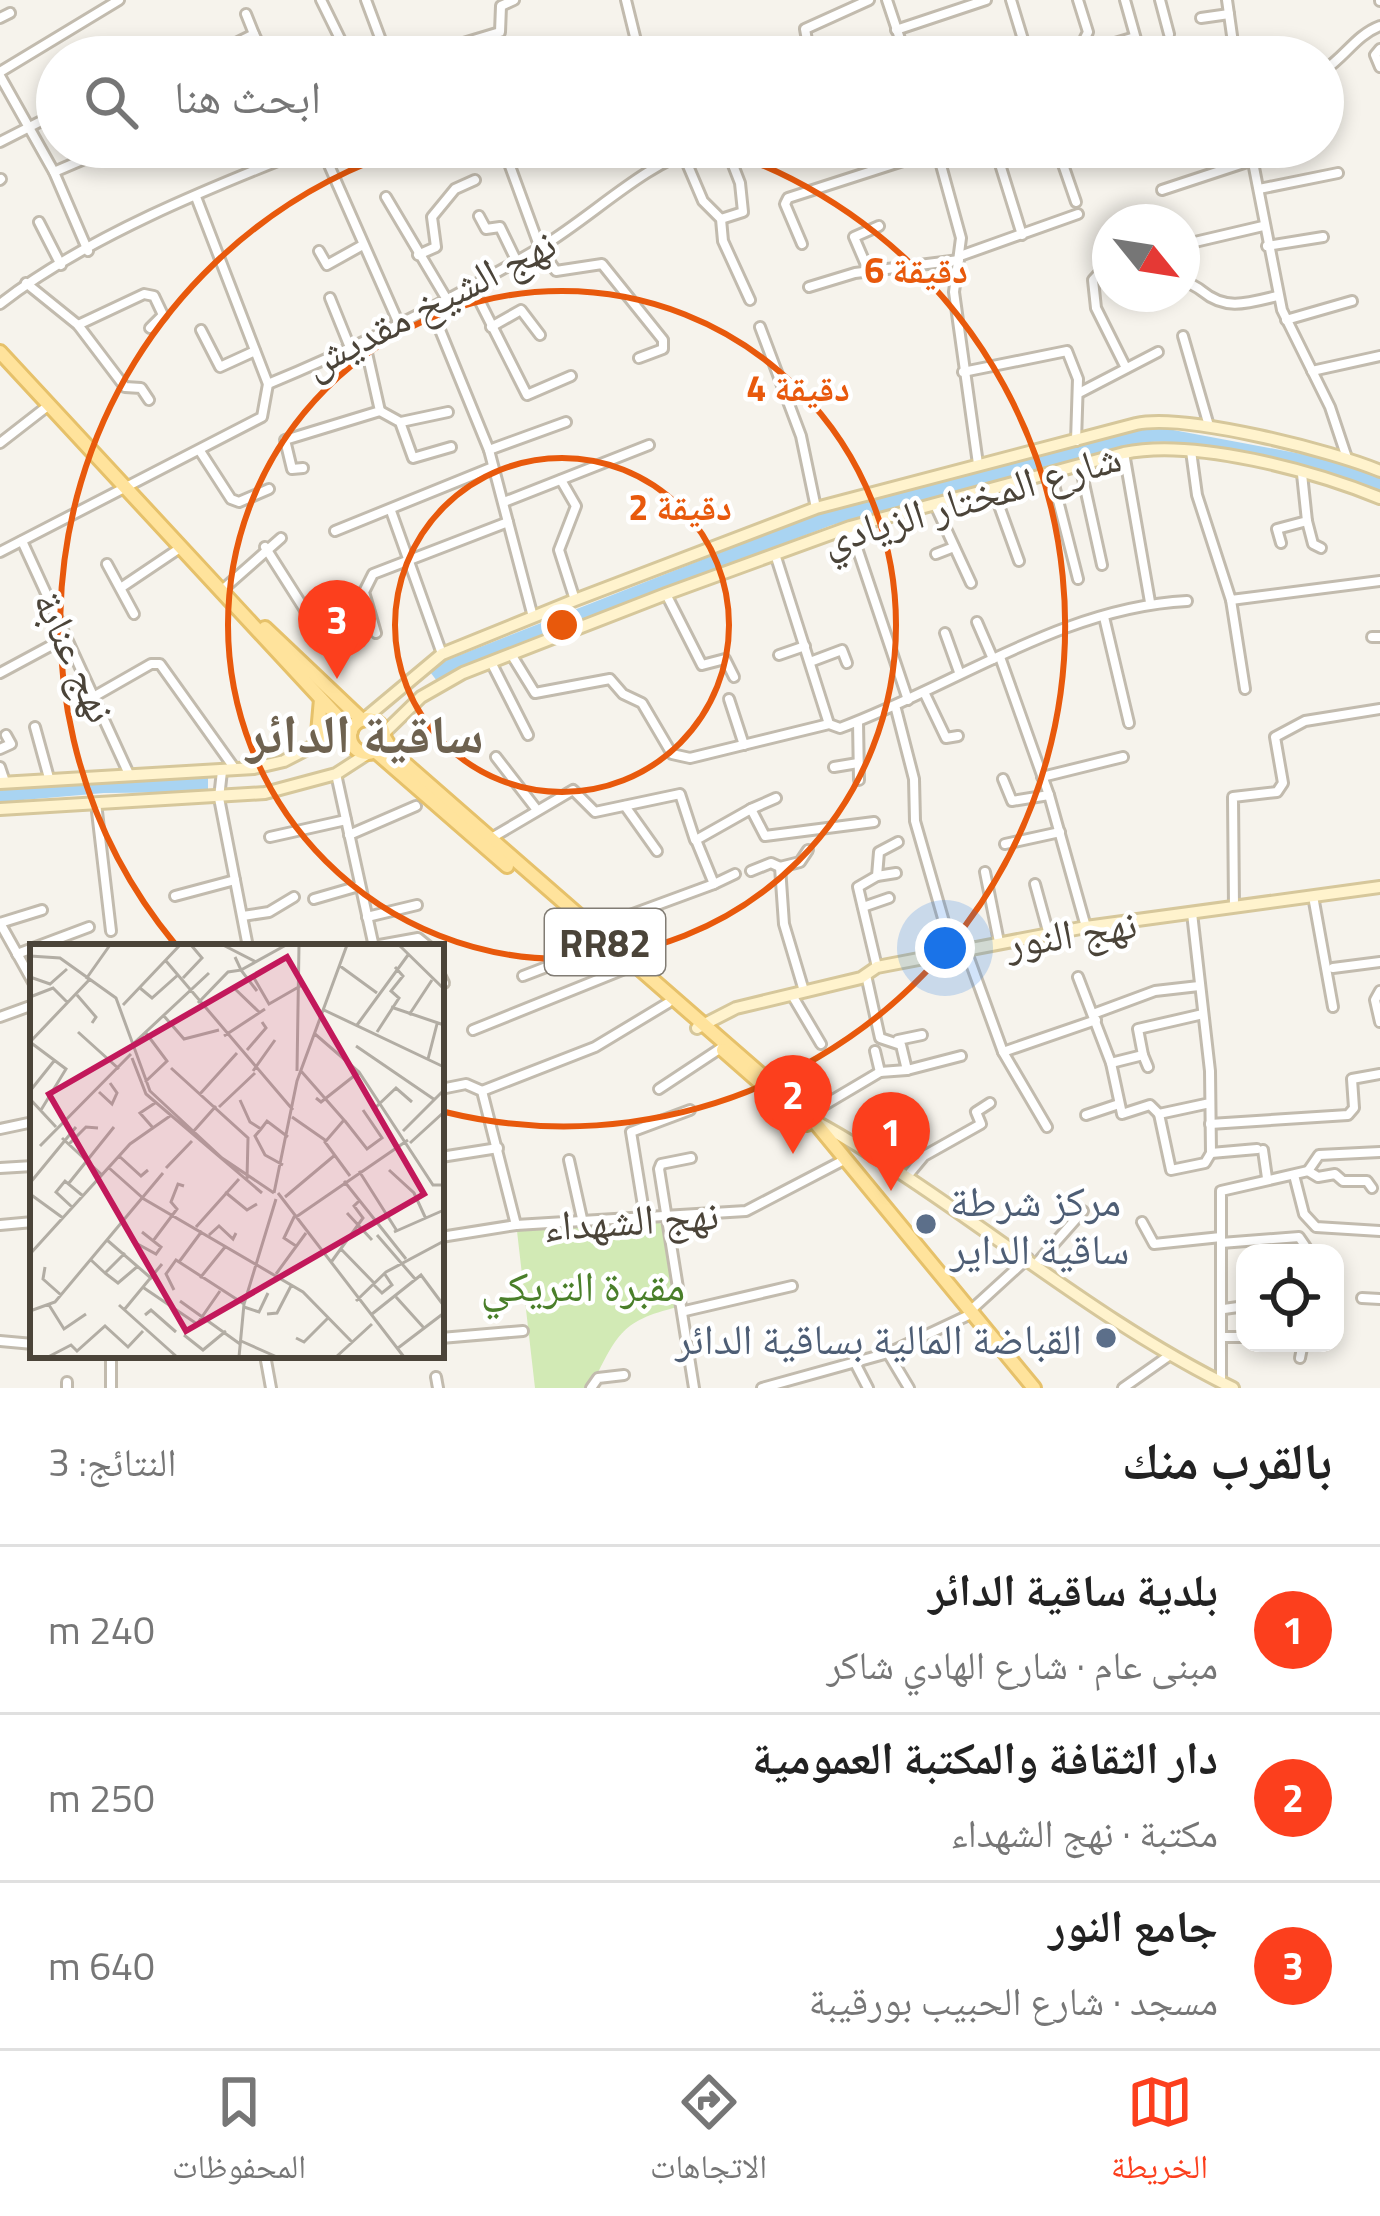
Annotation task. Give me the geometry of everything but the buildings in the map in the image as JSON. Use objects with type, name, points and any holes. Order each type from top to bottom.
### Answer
[{"type":"main road","name":"RR82","points":[[0,352],[221,591],[357,726]]},
{"type":"main road","name":"RR82","points":[[244,614],[321,698],[357,726],[378,723],[394,754],[486,842],[668,1004],[769,1077],[813,1124]]},
{"type":"main road","points":[[317,745],[323,726],[321,698]]},
{"type":"main road","name":"RR82","points":[[357,726],[355,747],[373,751],[486,842]]},
{"type":"main road","points":[[373,751],[384,735]]},
{"type":"main road","name":"RR82","points":[[596,940],[836,1139],[844,1160],[1034,1388]]},
{"type":"street","points":[[61,36],[119,0]]},
{"type":"street","points":[[321,0],[339,36]]},
{"type":"street","points":[[366,0],[379,36]]},
{"type":"street","points":[[487,36],[500,32],[501,6],[514,0]]},
{"type":"street","points":[[626,0],[635,36]]},
{"type":"street","points":[[806,36],[805,29],[869,0]]},
{"type":"street","points":[[887,0],[898,36]]},
{"type":"street","points":[[896,30],[986,0]]},
{"type":"street","points":[[1011,0],[1022,36]]},
{"type":"street","points":[[1078,0],[1086,36]]},
{"type":"street","points":[[1125,0],[1135,36]]},
{"type":"street","points":[[1160,0],[1169,34]]},
{"type":"street","points":[[1227,0],[1232,36]]},
{"type":"street","points":[[0,18],[10,13]]},
{"type":"street","points":[[246,14],[254,34],[250,36]]},
{"type":"street","points":[[1201,18],[1229,14]]},
{"type":"street","points":[[1344,57],[1358,37],[1380,26]]},
{"type":"street","points":[[1380,49],[1375,55],[1380,67]]},
{"type":"street","points":[[36,52],[0,74],[36,140]]},
{"type":"street","points":[[0,142],[36,124]]},
{"type":"street","points":[[52,168],[88,251]]},
{"type":"street","points":[[54,172],[63,168]]},
{"type":"street","points":[[0,304],[26,284],[88,251],[266,168]]},
{"type":"street","points":[[326,168],[399,324]]},
{"type":"street","points":[[510,168],[539,248],[560,274],[598,263],[606,266],[665,344],[639,358]]},
{"type":"street","name":"نهج الشيخ مقديش","points":[[2,548],[128,490],[262,416],[268,384],[364,344],[539,248],[656,168]]},
{"type":"street","points":[[690,168],[704,201],[721,219],[723,241],[750,300]]},
{"type":"street","points":[[721,219],[743,212],[734,168]]},
{"type":"street","points":[[802,244],[784,204],[788,198],[877,168]]},
{"type":"street","points":[[943,168],[959,227],[960,258],[954,285],[978,464],[1019,561]]},
{"type":"street","points":[[1001,168],[1022,235]]},
{"type":"street","points":[[1064,168],[1076,202]]},
{"type":"street","points":[[1162,190],[1229,168]]},
{"type":"street","points":[[1254,168],[1278,296],[1348,459]]},
{"type":"street","points":[[1258,190],[1338,173]]},
{"type":"street","points":[[418,255],[436,247],[433,217],[455,189],[476,180]]},
{"type":"street","points":[[196,197],[268,384]]},
{"type":"street","points":[[386,197],[446,298]]},
{"type":"street","points":[[809,287],[960,258],[1078,214]]},
{"type":"street","points":[[479,216],[486,229],[500,227],[516,260]]},
{"type":"street","points":[[39,222],[62,265]]},
{"type":"street","points":[[869,272],[854,236],[879,226]]},
{"type":"street","points":[[1200,240],[1263,226]]},
{"type":"street","points":[[1267,247],[1323,237]]},
{"type":"street","points":[[319,250],[327,265],[361,246]]},
{"type":"street","points":[[26,284],[78,326],[125,386],[141,388],[149,400]]},
{"type":"street","points":[[471,284],[527,395],[571,376]]},
{"type":"street","points":[[1200,293],[1214,303],[1242,305],[1278,296]]},
{"type":"street","points":[[78,326],[145,294],[154,296],[163,315],[150,328]]},
{"type":"street","points":[[330,298],[351,350]]},
{"type":"street","points":[[1286,320],[1352,301]]},
{"type":"street","points":[[431,308],[494,467],[533,616]]},
{"type":"street","points":[[491,327],[521,310],[541,335]]},
{"type":"street","points":[[1100,312],[1126,368]]},
{"type":"street","points":[[760,327],[801,436],[816,508]]},
{"type":"street","points":[[201,330],[220,367],[255,351]]},
{"type":"street","points":[[1183,336],[1209,428]]},
{"type":"street","points":[[364,344],[380,411]]},
{"type":"street","points":[[963,372],[1022,364],[1062,349],[1075,366],[1079,393],[1076,441]]},
{"type":"street","points":[[1079,393],[1158,352]]},
{"type":"street","points":[[1312,371],[1380,356]]},
{"type":"street","points":[[0,443],[50,404]]},
{"type":"street","points":[[303,468],[292,469],[285,440],[380,411],[400,422],[448,412]]},
{"type":"street","points":[[0,767],[2,782],[236,770],[284,761],[357,726],[442,654],[533,616],[816,508],[1148,421],[1209,428],[1348,459],[1380,471]]},
{"type":"street","points":[[400,422],[413,458],[451,448]]},
{"type":"street","points":[[488,449],[566,422]]},
{"type":"street","points":[[504,502],[649,445]]},
{"type":"street","name":"شارع المختار الزيادي","points":[[384,735],[422,697],[491,662],[666,594],[850,526],[1124,453],[1154,448],[1191,451],[1380,498]]},
{"type":"street","points":[[200,451],[231,500],[239,502],[269,489]]},
{"type":"street","points":[[1191,451],[1204,524],[1231,600],[1245,689]]},
{"type":"street","points":[[1124,453],[1150,602]]},
{"type":"street","points":[[1079,465],[1102,566]]},
{"type":"street","points":[[335,531],[494,467]]},
{"type":"street","points":[[1051,473],[1078,579]]},
{"type":"street","points":[[1302,475],[1306,521],[1313,544],[1321,548]]},
{"type":"street","points":[[561,480],[575,506],[559,550],[575,600]]},
{"type":"street","points":[[934,503],[971,583]]},
{"type":"street","points":[[391,511],[404,560],[442,654]]},
{"type":"street","points":[[1281,543],[1277,529],[1306,521]]},
{"type":"street","points":[[376,633],[365,603],[367,582],[404,560],[508,522]]},
{"type":"street","points":[[850,526],[908,700]]},
{"type":"street","points":[[221,591],[265,547],[281,538]]},
{"type":"street","name":"نهج عنابة","points":[[22,541],[128,772]]},
{"type":"street","points":[[265,547],[324,640],[341,632],[345,641]]},
{"type":"street","points":[[936,554],[954,547]]},
{"type":"street","points":[[122,587],[180,548]]},
{"type":"street","points":[[775,554],[829,724]]},
{"type":"street","points":[[107,564],[134,614]]},
{"type":"street","points":[[1231,600],[1380,581]]},
{"type":"street","points":[[666,594],[702,665],[725,659],[734,677]]},
{"type":"street","points":[[511,654],[529,687],[541,695],[610,679],[623,694],[643,703],[677,758],[829,724],[840,728],[896,709],[959,672],[1104,617],[1150,602],[1187,601]]},
{"type":"street","points":[[1104,617],[1129,723]]},
{"type":"street","points":[[976,622],[996,658],[1049,795],[1086,927]]},
{"type":"street","points":[[944,634],[959,672]]},
{"type":"street","points":[[0,673],[67,637]]},
{"type":"street","points":[[779,655],[805,646]]},
{"type":"street","points":[[810,662],[842,650],[848,663]]},
{"type":"street","points":[[491,662],[528,735]]},
{"type":"street","points":[[95,696],[151,664],[160,664],[236,770]]},
{"type":"street","points":[[411,683],[422,697]]},
{"type":"street","points":[[924,692],[946,738],[958,736]]},
{"type":"street","points":[[729,699],[744,745]]},
{"type":"street","points":[[896,709],[914,779],[915,821],[960,951],[1003,1052],[1048,1127]]},
{"type":"street","points":[[1234,907],[1233,797],[1277,792],[1283,783],[1274,736],[1305,721],[1380,709]]},
{"type":"street","points":[[858,722],[859,780]]},
{"type":"street","points":[[35,728],[50,778]]},
{"type":"street","points":[[0,749],[10,744],[7,735]]},
{"type":"street","points":[[0,809],[265,794],[336,774],[373,751]]},
{"type":"street","points":[[496,757],[536,810]]},
{"type":"street","points":[[1042,777],[1123,757]]},
{"type":"street","points":[[834,766],[858,763]]},
{"type":"street","points":[[221,771],[219,798],[248,944]]},
{"type":"street","points":[[336,774],[374,944]]},
{"type":"street","points":[[1003,779],[1012,801],[1049,795]]},
{"type":"street","points":[[486,842],[573,790],[588,810],[680,794],[714,884]]},
{"type":"street","points":[[695,840],[776,798]]},
{"type":"street","points":[[96,801],[111,932]]},
{"type":"street","points":[[349,835],[416,806]]},
{"type":"street","points":[[625,806],[657,851]]},
{"type":"street","points":[[751,809],[765,836],[874,822]]},
{"type":"street","points":[[270,837],[346,820]]},
{"type":"street","points":[[1005,844],[1060,832]]},
{"type":"street","points":[[877,876],[879,852],[898,842]]},
{"type":"street","points":[[751,871],[771,863],[780,867],[800,862],[808,850]]},
{"type":"street","points":[[780,867],[784,924],[798,992],[821,1044]]},
{"type":"street","points":[[985,872],[999,942]]},
{"type":"street","points":[[878,967],[858,887],[877,876],[896,873]]},
{"type":"street","points":[[523,976],[596,940],[619,919],[735,874]]},
{"type":"street","points":[[175,896],[235,880]]},
{"type":"street","points":[[1035,884],[1049,934]]},
{"type":"street","points":[[314,899],[359,886]]},
{"type":"street","name":"نهج النور","points":[[700,1026],[719,1014],[866,975],[878,967],[999,942],[1380,886]]},
{"type":"street","points":[[1313,895],[1333,1007]]},
{"type":"street","points":[[243,916],[269,912],[294,897]]},
{"type":"street","points":[[863,907],[889,898]]},
{"type":"street","points":[[368,916],[417,904]]},
{"type":"street","points":[[30,977],[0,923],[41,910]]},
{"type":"street","points":[[1078,977],[1111,1063],[1122,1114],[1150,1105],[1159,1114],[1171,1170],[1205,1163],[1211,1153],[1210,1102],[1192,913]]},
{"type":"street","points":[[44,944],[89,927]]},
{"type":"street","points":[[385,944],[418,938],[425,938],[427,944]]},
{"type":"street","points":[[17,954],[30,949]]},
{"type":"street","points":[[1333,968],[1380,962]]},
{"type":"street","points":[[473,1030],[627,968]]},
{"type":"street","points":[[866,975],[880,1037],[897,1041],[922,1034]]},
{"type":"street","points":[[1003,1052],[1155,992],[1199,986]]},
{"type":"street","points":[[1380,991],[1376,1000],[1380,1021]]},
{"type":"street","points":[[444,1088],[466,1084],[482,1091],[595,1047],[668,1004]]},
{"type":"street","points":[[0,1017],[30,1006]]},
{"type":"street","points":[[1148,1067],[1138,1029],[1203,1014]]},
{"type":"street","points":[[897,1041],[908,1070]]},
{"type":"street","points":[[659,1089],[721,1048]]},
{"type":"street","points":[[875,1051],[880,1072]]},
{"type":"street","points":[[1111,1063],[1143,1055]]},
{"type":"street","points":[[813,1124],[880,1072],[961,1056]]},
{"type":"street","points":[[1210,1124],[1348,1114],[1354,1108],[1352,1079],[1380,1075]]},
{"type":"street","name":"نهج الشهداء","points":[[482,1091],[516,1226],[757,1208],[844,1160]]},
{"type":"street","points":[[1159,1114],[1210,1102]]},
{"type":"street","points":[[909,1174],[924,1156],[981,1124],[976,1112],[990,1103]]},
{"type":"street","points":[[1086,1115],[1119,1104]]},
{"type":"street","points":[[644,1218],[631,1132],[690,1110]]},
{"type":"street","points":[[0,1130],[30,1123]]},
{"type":"street","points":[[836,1139],[909,1174],[1170,1355],[1227,1385]]},
{"type":"street","points":[[444,1157],[498,1148]]},
{"type":"street","points":[[1211,1153],[1260,1149],[1267,1179]]},
{"type":"street","points":[[1227,1385],[1221,1191],[1308,1171],[1318,1156],[1380,1152]]},
{"type":"street","points":[[691,1158],[659,1166],[694,1388]]},
{"type":"street","points":[[569,1160],[583,1222]]},
{"type":"street","points":[[0,1168],[30,1166]]},
{"type":"street","points":[[1308,1171],[1318,1177],[1335,1174],[1342,1181],[1367,1181],[1372,1188]]},
{"type":"street","points":[[1294,1175],[1304,1214],[1316,1227],[1380,1231]]},
{"type":"street","points":[[762,1388],[790,1384],[888,1353],[971,1312],[1083,1210]]},
{"type":"street","points":[[0,1225],[30,1222]]},
{"type":"street","points":[[1142,1222],[1154,1244],[1299,1237],[1304,1244]]},
{"type":"street","points":[[444,1237],[516,1226]]},
{"type":"street","points":[[685,1311],[792,1286]]},
{"type":"street","points":[[1362,1298],[1380,1299]]},
{"type":"street","points":[[1224,1309],[1236,1307]]},
{"type":"street","points":[[444,1338],[523,1331]]},
{"type":"street","points":[[1225,1337],[1236,1337]]},
{"type":"street","points":[[0,1341],[30,1344]]},
{"type":"street","points":[[1300,1358],[1301,1352]]},
{"type":"street","points":[[888,1353],[909,1388]]},
{"type":"street","points":[[1124,1388],[1170,1355]]},
{"type":"street","points":[[266,1358],[271,1388]]},
{"type":"street","points":[[854,1361],[868,1388]]},
{"type":"street","points":[[591,1388],[598,1378],[624,1375]]},
{"type":"street","points":[[436,1377],[438,1388]]},
{"type":"green space","name":"مقبرة التريكي","points":[[657,1221],[666,1228],[678,1307],[631,1325],[590,1388],[535,1388],[517,1231]]},
{"type":"water","points":[[1152,426],[1339,461],[1380,475],[1380,491],[1228,449],[1142,443],[832,525],[462,666],[437,681],[427,668],[828,510]]},
{"type":"water","points":[[208,775],[208,792],[104,793],[0,802],[0,787]]},
{"type":"place","name":"جامع النور","points":[[337,679]]},
{"type":"place","name":"دار الثقافة والمكتبة العمومية","points":[[793,1154]]},
{"type":"place","name":"بلدية ساقية الدائر","points":[[891,1191]]},
{"type":"place","name":"مركز شرطة ساقية الداير","points":[[926,1224]]},
{"type":"place","name":"القباضة المالية بساقية الدائر","points":[[1106,1338]]},
{"type":"district","name":"ساقية الدائر","points":[[365,733]]}]
